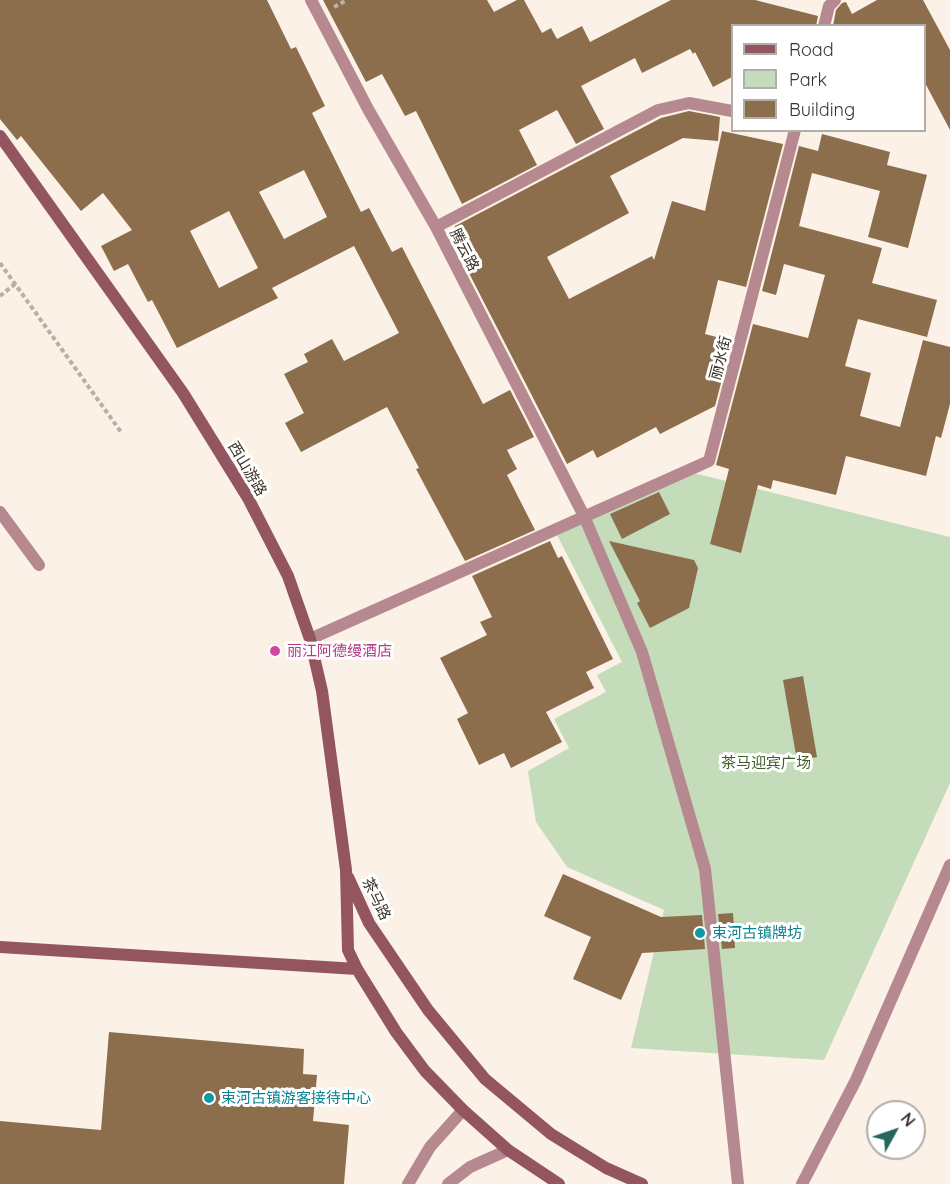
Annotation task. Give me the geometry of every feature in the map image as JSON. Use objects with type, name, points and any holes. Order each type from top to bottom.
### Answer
[{"type":"street","name":"腾云路","points":[[311,0],[368,109],[436,227],[585,516],[642,652],[705,868],[738,1184]]},
{"type":"street","points":[[824,24],[829,6],[835,0]]},
{"type":"street","points":[[436,227],[658,110],[689,103],[731,111]]},
{"type":"street","name":"丽水街","points":[[585,516],[709,461],[794,132]]},
{"type":"street","name":"西山游路","points":[[0,136],[183,393],[248,498],[288,576],[310,639],[322,691],[345,870]]},
{"type":"street","points":[[0,512],[39,566]]},
{"type":"street","points":[[310,639],[585,516]]},
{"type":"street","points":[[802,1184],[856,1080],[950,865]]},
{"type":"street","name":"茶马路","points":[[345,870],[348,950],[357,969],[396,1032],[425,1071],[463,1110],[508,1150],[559,1184]]},
{"type":"street","name":"茶马路","points":[[345,870],[375,932],[428,1010],[485,1079],[551,1134],[606,1168],[642,1184]]},
{"type":"street","points":[[0,947],[357,969]]},
{"type":"street","points":[[408,1184],[430,1147],[463,1110]]},
{"type":"street","points":[[448,1184],[470,1167],[508,1150]]},
{"type":"path","points":[[0,263],[121,432]]},
{"type":"path","points":[[0,296],[15,284]]},
{"type":"green space","name":"茶马迎宾广场","points":[[682,470],[950,537],[950,783],[824,1060],[631,1048],[664,910],[567,867],[536,822],[528,771],[569,748],[554,719],[606,692],[597,675],[622,662],[557,535]]},
{"type":"building","points":[[0,0],[267,0],[291,49],[296,47],[325,106],[312,113],[361,212],[369,208],[392,252],[402,247],[483,404],[510,390],[534,437],[507,450],[517,469],[507,475],[535,530],[465,561],[416,469],[419,468],[387,407],[301,452],[285,423],[304,413],[284,374],[308,362],[304,354],[332,339],[344,361],[399,333],[354,246],[272,288],[278,298],[177,348],[152,300],[148,302],[128,264],[114,271],[101,246],[132,230],[103,193],[81,211],[21,136],[17,140],[0,119]],"holes":[[[304,170],[327,217],[284,239],[259,192]],[[229,211],[258,268],[219,288],[190,231]]]},
{"type":"building","points":[[323,0],[487,0],[494,12],[517,0],[524,0],[542,33],[551,28],[557,39],[582,26],[590,42],[671,0],[755,0],[818,16],[816,24],[731,24],[731,78],[713,87],[695,52],[693,54],[690,49],[642,73],[635,58],[581,86],[604,129],[576,144],[557,110],[519,130],[537,165],[462,204],[416,111],[405,116],[382,74],[366,82]]},
{"type":"building","points":[[877,0],[923,0],[950,50],[950,130],[926,85],[926,24],[833,24],[836,10],[842,3],[846,2],[852,14]]},
{"type":"building","points":[[689,111],[720,117],[718,141],[683,138],[610,176],[629,213],[547,257],[569,299],[652,256],[654,260],[672,201],[705,211],[722,131],[783,144],[746,287],[718,280],[705,334],[732,341],[715,406],[660,434],[656,427],[597,458],[593,450],[567,464],[452,240],[455,226],[661,118]]},
{"type":"building","points":[[822,134],[890,152],[887,165],[927,175],[908,248],[868,237],[880,191],[812,173],[799,226],[882,248],[872,283],[937,300],[927,337],[858,319],[845,366],[871,373],[860,416],[900,427],[923,340],[950,347],[950,404],[941,438],[936,436],[926,476],[846,456],[836,495],[773,480],[771,489],[758,485],[741,553],[710,544],[729,469],[716,465],[753,324],[808,338],[825,275],[784,264],[776,295],[762,291],[799,146],[818,151]]},
{"type":"building","points":[[659,492],[670,514],[622,539],[610,514]]},
{"type":"building","points":[[550,541],[558,558],[562,556],[613,659],[586,672],[594,688],[546,712],[562,742],[511,768],[504,753],[479,765],[457,719],[468,713],[440,658],[487,635],[480,622],[492,617],[472,576]]},
{"type":"building","points":[[609,541],[694,560],[698,568],[689,608],[650,628],[637,603],[640,601]]},
{"type":"building","points":[[803,676],[817,757],[797,761],[783,680]]},
{"type":"building","points":[[563,874],[661,917],[702,915],[705,949],[642,953],[621,1000],[573,979],[591,937],[544,916]]},
{"type":"building","points":[[733,913],[735,948],[722,949],[718,914]]},
{"type":"building","name":"束河古镇游客接待中心","points":[[109,1032],[304,1049],[303,1074],[317,1075],[313,1121],[349,1125],[344,1184],[0,1184],[0,1121],[101,1130]]},
{"type":"place","name":"丽江阿德缦酒店","points":[[275,651]]},
{"type":"place","name":"束河古镇牌坊","points":[[700,933]]},
{"type":"place","name":"束河古镇游客接待中心","points":[[209,1098]]}]
